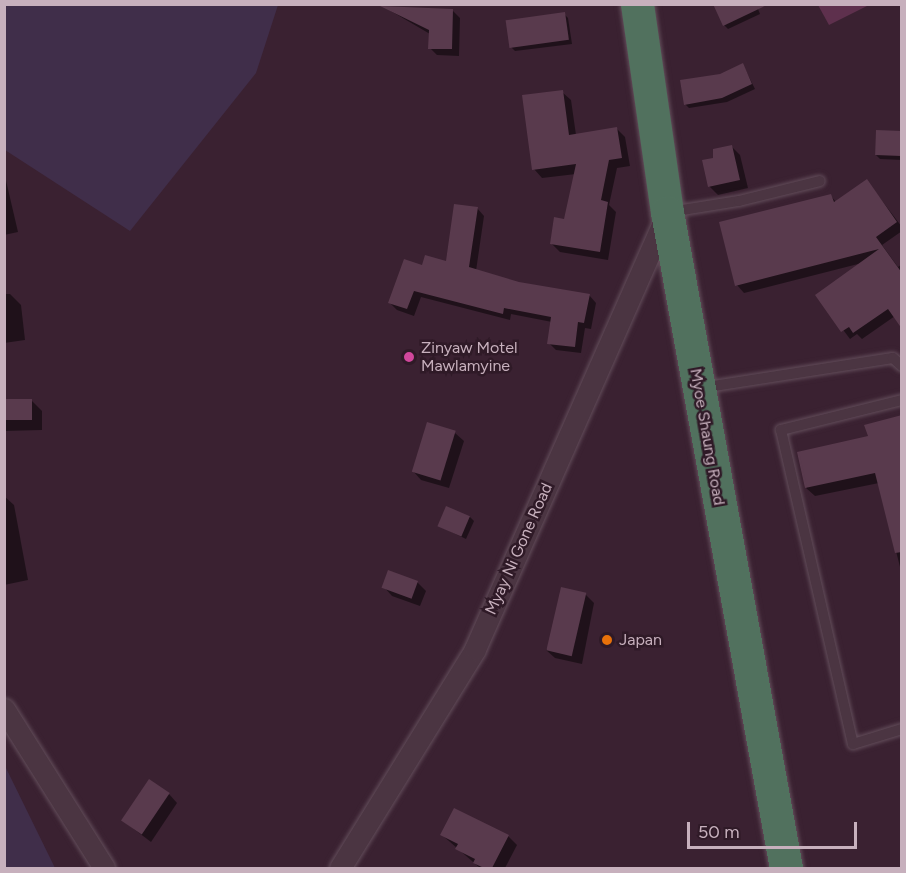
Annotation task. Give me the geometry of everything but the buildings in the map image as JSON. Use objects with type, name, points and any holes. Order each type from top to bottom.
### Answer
[{"type":"highway","name":"Myoe Shaung Road","points":[[637,4],[667,212],[786,868]]},
{"type":"street","name":"Myay Ni Gone Road","points":[[340,868],[475,649],[667,212]]},
{"type":"street","points":[[4,709],[104,868]]},
{"type":"lane","points":[[667,212],[740,201],[820,181]]},
{"type":"lane","points":[[698,388],[893,358],[902,366]]},
{"type":"lane","points":[[902,400],[781,430],[853,744],[902,729]]},
{"type":"shaded area","points":[[4,5],[278,5],[256,73],[130,231],[5,150]]},
{"type":"shaded area","points":[[818,5],[869,5],[829,25]]},
{"type":"shaded area","points":[[5,766],[55,868],[5,868]]},
{"type":"place","name":"Zinyaw Motel Mawlamyine","points":[[409,357]]},
{"type":"place","name":"Japan","points":[[607,640]]}]
